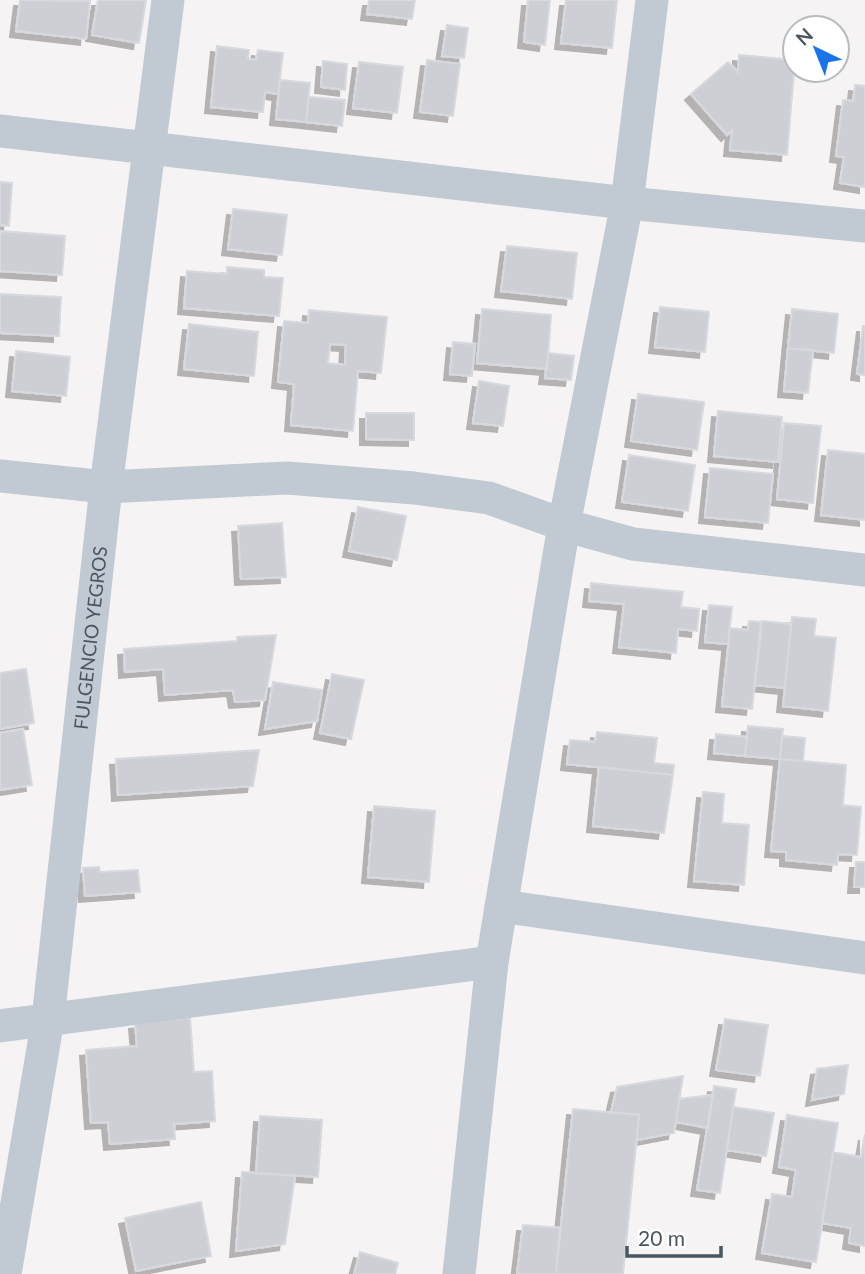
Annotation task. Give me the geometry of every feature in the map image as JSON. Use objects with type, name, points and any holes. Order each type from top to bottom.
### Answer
[{"type":"street","name":"FULGENCIO YEGROS","points":[[5,1274],[48,1019],[106,487],[168,0]]},
{"type":"street","points":[[459,1274],[492,962],[564,525],[627,203],[652,0]]},
{"type":"street","points":[[0,131],[150,146],[627,203],[865,226]]},
{"type":"street","points":[[0,476],[106,487],[287,478],[414,488],[489,498],[564,525],[634,544],[865,570]]},
{"type":"street","points":[[501,906],[865,958]]},
{"type":"street","points":[[0,1026],[492,962]]},
{"type":"building","points":[[20,0],[90,1],[86,39],[16,31]]},
{"type":"building","points":[[98,0],[146,0],[139,43],[92,35]]},
{"type":"building","points":[[369,0],[415,0],[412,19],[367,14]]},
{"type":"building","points":[[528,0],[550,0],[545,45],[524,42]]},
{"type":"building","points":[[566,0],[617,0],[612,48],[561,43]]},
{"type":"building","points":[[447,25],[468,28],[464,58],[442,56]]},
{"type":"building","points":[[217,46],[249,50],[248,59],[256,60],[258,50],[283,53],[278,94],[265,92],[263,112],[211,107]]},
{"type":"building","points":[[739,55],[781,59],[781,84],[793,84],[787,155],[730,150],[732,130],[727,135],[691,94],[728,62],[738,72]]},
{"type":"building","points":[[427,60],[460,64],[453,116],[420,112]]},
{"type":"building","points":[[323,61],[347,64],[345,90],[321,87]]},
{"type":"building","points":[[359,62],[403,67],[397,113],[353,108]]},
{"type":"building","points":[[280,80],[310,83],[306,122],[276,119]]},
{"type":"building","points":[[855,85],[865,86],[865,187],[840,183],[844,157],[836,156],[843,100],[853,101]]},
{"type":"building","points":[[309,97],[345,100],[342,126],[306,122]]},
{"type":"building","points":[[0,182],[12,183],[9,226],[0,225]]},
{"type":"building","points":[[233,209],[287,215],[282,255],[228,249]]},
{"type":"building","points":[[0,231],[65,236],[62,275],[0,271]]},
{"type":"building","points":[[507,246],[577,253],[572,299],[501,291]]},
{"type":"building","points":[[227,267],[264,270],[264,277],[283,278],[279,316],[184,308],[187,271],[227,274]]},
{"type":"building","points":[[0,294],[61,297],[59,336],[0,333]]},
{"type":"building","points":[[660,307],[709,312],[705,352],[655,347]]},
{"type":"building","points":[[482,309],[551,315],[547,369],[477,363]]},
{"type":"building","points":[[792,309],[838,314],[834,353],[788,348]]},
{"type":"building","points":[[309,310],[387,317],[381,373],[358,371],[353,431],[291,425],[294,384],[278,382],[284,321],[308,323]],"holes":[[[330,344],[346,345],[345,365],[328,363]]]},
{"type":"building","points":[[189,324],[258,332],[254,376],[184,369]]},
{"type":"building","points":[[865,326],[865,375],[857,374]]},
{"type":"building","points":[[453,342],[475,344],[472,376],[450,374]]},
{"type":"building","points":[[788,348],[813,350],[808,393],[784,391]]},
{"type":"building","points":[[16,351],[70,357],[66,396],[12,391]]},
{"type":"building","points":[[548,353],[574,356],[571,380],[545,378]]},
{"type":"building","points":[[479,381],[509,386],[503,426],[473,423]]},
{"type":"building","points":[[638,394],[704,402],[697,450],[631,441]]},
{"type":"building","points":[[718,411],[782,417],[778,462],[714,456]]},
{"type":"building","points":[[366,413],[414,413],[414,440],[366,439]]},
{"type":"building","points":[[784,423],[821,426],[813,503],[777,499]]},
{"type":"building","points":[[828,450],[865,454],[865,520],[821,515]]},
{"type":"building","points":[[629,455],[695,465],[688,511],[622,502]]},
{"type":"building","points":[[710,468],[773,474],[768,523],[705,517]]},
{"type":"building","points":[[358,507],[406,516],[397,560],[349,551]]},
{"type":"building","points":[[282,523],[286,577],[241,579],[238,526]]},
{"type":"building","points":[[591,583],[683,592],[681,607],[699,609],[697,631],[678,629],[676,653],[619,647],[624,604],[589,601]]},
{"type":"building","points":[[709,605],[732,607],[728,644],[705,642]]},
{"type":"building","points":[[792,617],[816,619],[814,636],[836,638],[828,711],[783,706]]},
{"type":"building","points":[[749,621],[761,622],[752,709],[722,706],[730,628],[748,630]]},
{"type":"building","points":[[762,621],[791,624],[785,688],[755,685]]},
{"type":"building","points":[[276,635],[265,700],[235,702],[233,690],[165,695],[163,669],[125,672],[124,649],[237,641],[237,637]]},
{"type":"building","points":[[26,669],[34,723],[0,729],[0,673]]},
{"type":"building","points":[[332,674],[364,680],[351,739],[320,733]]},
{"type":"building","points":[[273,682],[322,690],[317,721],[265,729]]},
{"type":"building","points":[[748,726],[783,729],[780,759],[745,756]]},
{"type":"building","points":[[23,729],[32,785],[0,790],[0,733]]},
{"type":"building","points":[[597,732],[657,738],[654,763],[674,765],[673,775],[567,764],[570,740],[595,742]]},
{"type":"building","points":[[716,734],[747,737],[745,756],[714,753]]},
{"type":"building","points":[[782,736],[805,738],[803,761],[780,759]]},
{"type":"building","points":[[259,750],[253,786],[118,795],[116,759]]},
{"type":"building","points":[[780,759],[846,765],[843,805],[861,807],[857,855],[838,854],[837,865],[786,860],[786,852],[771,851]]},
{"type":"building","points":[[599,767],[673,775],[664,833],[593,826]]},
{"type":"building","points":[[703,792],[724,794],[722,823],[749,825],[744,885],[694,881]]},
{"type":"building","points":[[374,806],[435,811],[429,882],[368,877]]},
{"type":"building","points":[[856,862],[865,862],[865,887],[854,887]]},
{"type":"building","points":[[99,867],[100,872],[138,870],[140,892],[85,896],[83,868]]},
{"type":"building","points":[[190,1018],[194,1072],[212,1071],[215,1121],[174,1124],[175,1139],[110,1144],[108,1122],[91,1123],[86,1050],[137,1046],[135,1023]]},
{"type":"building","points":[[725,1019],[768,1025],[760,1076],[716,1070]]},
{"type":"building","points":[[848,1065],[844,1094],[812,1100],[817,1069]]},
{"type":"building","points":[[683,1076],[674,1133],[637,1140],[639,1115],[611,1112],[617,1087]]},
{"type":"building","points":[[714,1086],[736,1089],[720,1193],[697,1190]]},
{"type":"building","points":[[713,1095],[708,1128],[676,1122],[679,1099]]},
{"type":"building","points":[[733,1107],[774,1113],[766,1156],[727,1150]]},
{"type":"building","points":[[573,1109],[639,1115],[623,1274],[556,1274]]},
{"type":"building","points":[[787,1115],[838,1123],[816,1262],[762,1253],[772,1194],[792,1197],[796,1170],[779,1167]]},
{"type":"building","points":[[260,1116],[322,1120],[318,1177],[256,1173]]},
{"type":"building","points":[[865,1134],[865,1246],[849,1243],[851,1228],[822,1223],[833,1152],[861,1157]]},
{"type":"building","points":[[242,1172],[295,1176],[285,1244],[236,1251]]},
{"type":"building","points":[[201,1202],[211,1256],[136,1271],[125,1218]]},
{"type":"building","points":[[523,1225],[560,1228],[556,1274],[517,1274]]},
{"type":"building","points":[[360,1252],[398,1263],[395,1274],[354,1274]]}]
